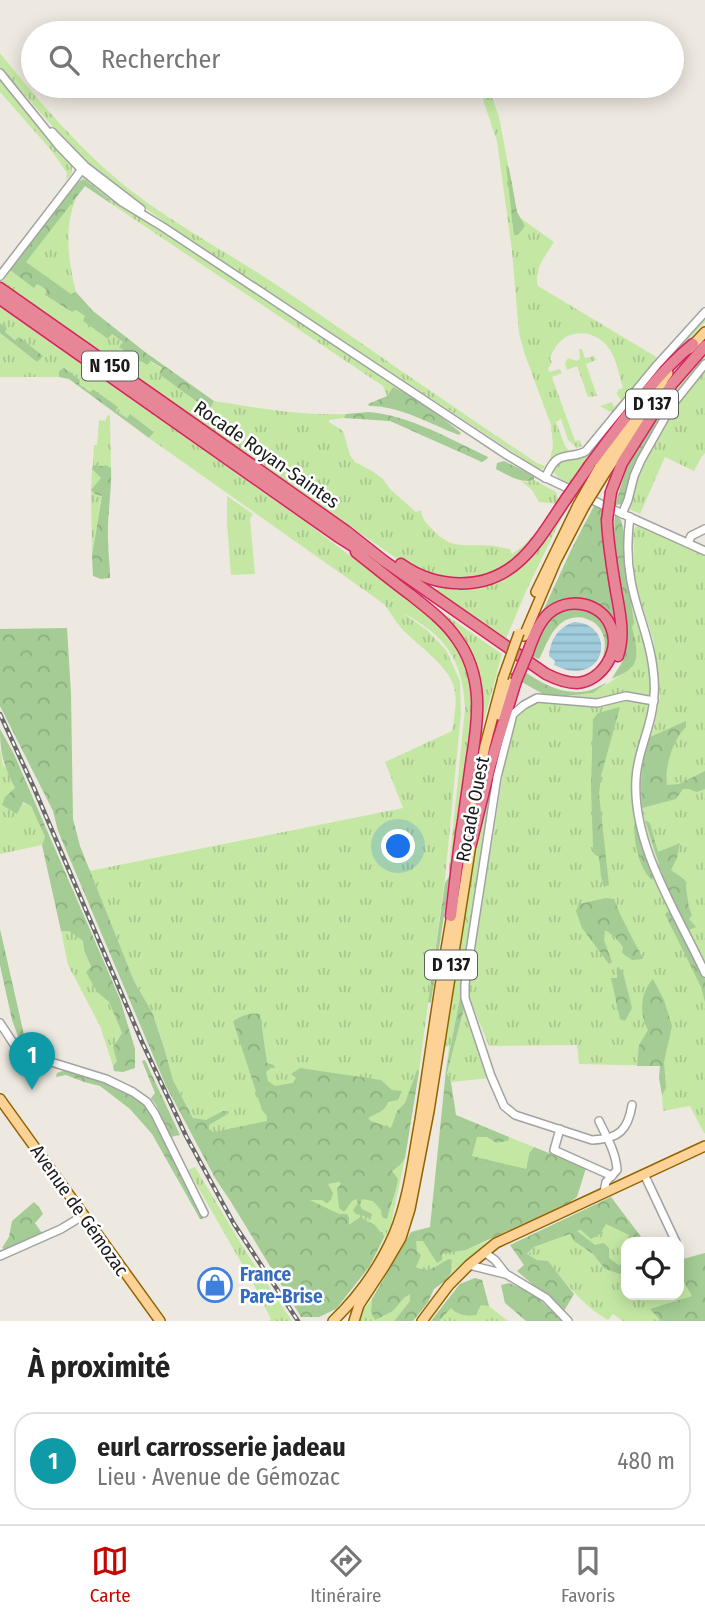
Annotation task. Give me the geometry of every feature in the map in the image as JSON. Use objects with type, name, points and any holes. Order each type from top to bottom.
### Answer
[{"type":"highway","name":"Rocade Royan-Saintes","points":[[0,288],[342,533],[356,547],[526,670],[556,685],[573,688],[583,688],[596,683],[608,673],[615,662],[621,638],[607,520],[611,492],[622,463],[673,384],[705,346]]},
{"type":"highway","name":"Rocade Royan-Saintes","points":[[0,299],[425,589],[512,652],[546,674],[566,682],[580,682],[602,671],[614,645],[613,631],[607,619],[598,610],[579,603],[567,604],[552,611],[542,621],[536,633],[510,680],[471,844]]},
{"type":"highway","points":[[342,533],[406,568],[437,581],[464,584],[497,576],[517,563],[539,538],[568,494],[598,469],[657,380],[676,358],[693,344]]},
{"type":"highway","points":[[342,533],[443,622],[457,638],[473,671],[477,688],[477,726],[452,916]]},
{"type":"main road","points":[[693,344],[705,332]]},
{"type":"main road","name":"Rocade Ouest","points":[[333,1321],[373,1272],[400,1217],[415,1151],[452,916],[480,768],[510,680],[522,634],[598,469],[705,340]]},
{"type":"main road","name":"Rocade Ouest","points":[[354,1321],[359,1305],[394,1250],[406,1224],[421,1161],[471,844]]},
{"type":"main road","name":"Avenue de Gémozac","points":[[0,1099],[160,1321]]},
{"type":"main road","points":[[422,1321],[449,1285],[496,1243],[705,1146]]},
{"type":"street","points":[[0,73],[59,146],[122,202],[568,494],[605,506]]},
{"type":"street","points":[[0,276],[84,168]]},
{"type":"street","points":[[545,478],[556,460],[586,451],[705,312]]},
{"type":"street","points":[[705,364],[672,405],[641,460],[622,514],[628,541],[631,581],[651,651],[654,681],[654,701],[637,768],[636,792],[640,820],[663,891],[705,973]]},
{"type":"street","points":[[622,514],[705,551]]},
{"type":"street","points":[[688,543],[691,536],[705,529]]},
{"type":"street","points":[[632,1105],[628,1124],[608,1139],[592,1140],[515,1115],[504,1105],[491,1076],[466,998],[465,984],[497,777],[513,714],[537,698],[597,703],[626,696],[654,701]]},
{"type":"street","points":[[2,1028],[19,1052],[106,1079],[147,1102],[204,1213]]},
{"type":"street","points":[[599,1121],[617,1161],[617,1170],[606,1182],[604,1192]]},
{"type":"street","points":[[560,1129],[554,1150],[612,1176]]},
{"type":"street","points":[[644,1174],[674,1237]]},
{"type":"street","points":[[0,1256],[61,1229],[84,1215]]},
{"type":"street","points":[[495,1261],[496,1243]]},
{"type":"street","points":[[481,1254],[495,1261],[506,1274]]},
{"type":"street","points":[[481,1254],[486,1268]]},
{"type":"street","points":[[469,1265],[506,1274],[546,1298],[568,1321]]},
{"type":"green space","points":[[0,53],[21,78],[21,91],[0,67]]},
{"type":"green space","points":[[0,79],[72,166],[72,173],[66,180],[67,173],[51,150],[0,92]]},
{"type":"green space","points":[[27,98],[37,98],[103,167],[139,197],[287,292],[545,466],[543,469],[537,468],[168,225],[75,152]]},
{"type":"green space","points":[[483,98],[492,98],[499,117],[519,217],[554,242],[539,268],[538,286],[658,358],[612,413],[600,406],[612,402],[614,407],[621,400],[616,393],[623,388],[610,350],[596,337],[583,333],[569,335],[563,339],[554,349],[548,369],[550,372],[560,369],[562,373],[552,377],[575,441],[580,440],[582,446],[577,448],[568,440],[561,419],[556,422],[570,452],[555,457],[549,463],[553,446],[551,425],[519,333],[512,251],[497,141]]},
{"type":"green space","points":[[506,165],[509,168],[517,212],[525,226],[518,235],[514,235]]},
{"type":"green space","points":[[84,177],[122,207],[143,217],[406,393],[393,387],[387,396],[383,386],[107,201],[109,200],[82,180],[78,182]]},
{"type":"green space","points":[[82,180],[110,200],[107,201],[85,186],[26,262],[71,294],[76,292],[93,311],[214,401],[211,407],[199,403],[159,374],[162,368],[151,361],[147,365],[119,347],[123,342],[112,334],[108,339],[83,321],[85,316],[76,310],[72,312],[45,295],[47,290],[37,284],[34,288],[10,270]]},
{"type":"green space","points":[[78,194],[70,218],[68,243],[76,292],[72,295],[25,262]]},
{"type":"green space","points":[[10,270],[34,287],[37,284],[48,291],[45,295],[72,312],[76,310],[86,316],[83,321],[108,339],[112,334],[123,342],[120,347],[147,365],[150,361],[162,369],[159,374],[211,407],[214,401],[296,413],[346,414],[344,418],[329,422],[343,431],[350,455],[355,462],[383,479],[390,489],[416,512],[421,510],[427,524],[446,541],[460,545],[498,546],[510,549],[512,554],[531,537],[535,538],[522,554],[498,572],[466,581],[433,577],[400,561],[1,282]]},
{"type":"green space","points":[[0,307],[307,523],[440,624],[463,653],[474,691],[474,720],[449,881],[465,709],[464,692],[456,663],[449,651],[431,631],[403,613],[427,630],[446,650],[460,681],[461,713],[445,878],[405,1158],[391,1225],[369,1267],[256,1235],[173,1080],[152,1012],[134,981],[89,871],[403,808],[385,762],[452,731],[456,702],[453,684],[443,667],[404,631],[384,604],[149,438],[153,431],[131,415],[127,418],[116,411],[118,407],[93,389],[90,392],[78,383],[80,380],[59,371],[59,377],[0,377],[0,333],[37,362],[16,340],[4,332],[7,328],[0,323]]},
{"type":"green space","points":[[705,317],[705,322],[652,381],[572,486],[559,478],[553,470],[556,463],[589,452],[640,388]]},
{"type":"green space","points":[[0,323],[7,328],[5,332],[15,340],[19,337],[43,356],[37,362],[0,333]]},
{"type":"green space","points":[[579,349],[582,349],[585,358],[594,356],[596,360],[586,364],[597,396],[588,397],[577,366],[567,370],[565,363],[568,358],[577,361],[580,358]]},
{"type":"green space","points":[[705,351],[705,360],[651,436],[657,421],[635,451],[693,364]]},
{"type":"green space","points":[[64,368],[90,392],[93,389],[118,407],[116,411],[127,418],[130,414],[154,432],[149,438],[69,379],[59,377],[59,371]]},
{"type":"green space","points":[[705,368],[705,453],[694,471],[665,457],[640,514],[629,509],[636,479],[678,401]]},
{"type":"green space","points":[[393,387],[420,402],[461,433],[459,435],[404,412],[369,406],[368,404],[387,396]]},
{"type":"green space","points":[[369,412],[415,423],[488,457],[482,462],[390,421],[344,418],[346,414]]},
{"type":"green space","points":[[108,415],[111,468],[106,465],[93,465],[99,420],[105,421]]},
{"type":"green space","points":[[659,417],[629,480],[623,504],[615,505],[627,466]]},
{"type":"green space","points":[[504,461],[534,476],[534,480],[519,480],[496,469],[497,463]]},
{"type":"green space","points":[[93,465],[106,465],[111,468],[108,530],[110,578],[101,579],[93,576],[92,555],[102,496],[91,490],[101,478],[92,469]]},
{"type":"green space","points":[[92,469],[101,478],[97,484],[102,495],[92,555],[91,490]]},
{"type":"green space","points":[[534,480],[556,492],[559,504],[539,502],[532,490],[521,481]]},
{"type":"green space","points":[[227,496],[253,514],[250,519],[255,574],[231,575]]},
{"type":"green space","points":[[572,497],[505,641],[436,592],[438,586],[456,587],[498,578]]},
{"type":"green space","points":[[594,506],[605,511],[619,634],[598,607],[546,609],[542,613]]},
{"type":"green space","points":[[615,515],[621,520],[623,528],[636,658],[632,667],[612,679],[623,660],[627,645],[614,532]]},
{"type":"green space","points":[[639,525],[705,556],[705,965],[669,895],[646,829],[642,807],[640,780],[643,758],[654,726],[660,696],[653,639],[635,585],[633,534],[635,527]]},
{"type":"green space","points":[[631,593],[652,671],[652,693],[650,696],[618,700],[565,696],[593,693],[632,668]]},
{"type":"green space","points":[[570,607],[592,612],[606,626],[610,642],[605,662],[602,661],[605,644],[602,632],[594,622],[576,617],[559,624],[539,659],[531,656],[549,620]]},
{"type":"green space","points":[[446,615],[502,654],[481,724],[475,665],[464,642],[445,620]]},
{"type":"green space","points":[[67,628],[73,819],[80,846],[134,981],[152,1012],[173,1080],[193,1118],[206,1120],[228,1111],[229,1113],[209,1125],[209,1129],[214,1132],[267,1121],[233,1021],[250,1014],[260,1014],[267,1063],[275,1068],[266,1072],[268,1081],[275,1086],[293,1083],[296,1078],[291,1074],[300,1068],[381,1080],[392,1090],[402,1091],[398,1100],[388,1102],[383,1110],[368,1118],[391,1128],[397,1111],[405,1103],[417,1070],[419,1071],[405,1158],[392,1171],[398,1179],[387,1219],[382,1217],[381,1210],[373,1201],[362,1199],[360,1205],[372,1214],[370,1218],[356,1214],[353,1210],[358,1203],[356,1199],[344,1212],[339,1208],[337,1189],[341,1183],[338,1182],[328,1184],[333,1193],[327,1203],[310,1200],[339,1214],[347,1214],[349,1225],[360,1217],[375,1225],[384,1237],[369,1267],[336,1309],[319,1317],[301,1317],[215,1178],[166,1086],[58,831],[53,811],[0,706],[0,629]]},
{"type":"green space","points":[[525,672],[565,691],[582,692],[607,683],[593,693],[565,696],[543,694],[520,681]]},
{"type":"green space","points":[[628,699],[647,703],[649,711],[638,751],[641,830],[705,979],[705,1133],[690,1106],[663,1111],[660,1066],[579,1064],[577,1045],[489,1046],[469,997],[507,751],[516,719],[521,711],[539,701],[596,707]]},
{"type":"green space","points":[[620,707],[601,776],[599,794],[609,885],[604,887],[599,857],[594,854],[593,846],[593,719],[598,713]]},
{"type":"green space","points":[[510,714],[495,772],[462,987],[446,1070],[449,1046],[443,1048],[462,914],[493,767]]},
{"type":"green space","points":[[686,721],[686,727],[670,754],[667,785],[679,784],[705,771],[705,789],[697,792],[683,789],[676,799],[642,808],[642,772],[650,737]]},
{"type":"green space","points":[[0,729],[14,754],[120,999],[135,1049],[135,1068],[123,1072],[114,1071],[113,1066],[117,1061],[113,1047],[122,1033],[109,1002],[97,992],[86,972],[91,967],[83,941],[69,931],[61,931],[42,845],[45,837],[31,806],[23,802],[17,814],[2,805],[5,797],[15,788],[3,760]]},
{"type":"green space","points":[[0,748],[3,765],[8,770],[15,789],[5,797],[31,806],[45,837],[42,845],[0,854]]},
{"type":"green space","points":[[645,820],[650,823],[658,852],[680,843],[671,870],[685,880],[692,915],[689,919],[696,927],[689,930],[669,895]]},
{"type":"green space","points":[[635,821],[655,873],[652,880],[643,869],[638,853]]},
{"type":"green space","points":[[450,875],[431,1002],[428,1003],[445,883]]},
{"type":"green space","points":[[606,898],[614,899],[643,959],[632,960],[622,953],[623,947],[605,930],[604,940],[612,962],[609,964],[582,928],[576,911],[579,904]]},
{"type":"green space","points":[[669,911],[680,927],[705,979],[705,1002],[701,987],[665,914]]},
{"type":"green space","points":[[0,929],[25,1039],[19,1039],[12,1020],[0,965]]},
{"type":"green space","points":[[69,930],[83,941],[97,992],[109,1002],[122,1033],[116,1041],[117,1061],[113,1066],[100,1026],[68,965],[61,931]]},
{"type":"green space","points":[[618,967],[623,972],[632,1008],[625,1021],[620,1019],[611,978],[617,978]]},
{"type":"green space","points":[[653,979],[664,1000],[672,1026],[664,1062],[666,1088],[662,1095],[660,1066],[637,1066],[639,1045],[648,1030],[642,1011],[643,997]]},
{"type":"green space","points":[[462,987],[467,1008],[464,1009],[447,1073],[456,1115],[509,1137],[509,1141],[496,1143],[487,1137],[526,1169],[529,1153],[534,1147],[586,1168],[577,1197],[570,1202],[466,1250],[442,1254],[442,1260],[437,1263],[423,1241],[416,1241],[417,1251],[421,1255],[416,1267],[430,1269],[449,1259],[452,1260],[451,1273],[434,1289],[428,1302],[413,1321],[394,1321],[410,1301],[410,1294],[393,1311],[375,1320],[371,1312],[372,1299],[411,1232],[430,1227],[446,1070]]},
{"type":"green space","points":[[467,1008],[490,1078],[451,1082],[447,1073],[464,1009]]},
{"type":"green space","points":[[145,1060],[180,1135],[171,1137],[151,1098],[155,1093],[142,1061]]},
{"type":"green space","points":[[65,1070],[109,1083],[142,1101],[154,1115],[203,1219],[200,1219],[152,1134],[130,1109],[100,1086],[66,1075],[56,1077],[57,1073]]},
{"type":"green space","points":[[477,1137],[487,1137],[496,1143],[508,1141],[509,1137],[534,1147],[529,1153],[526,1169],[472,1156]]},
{"type":"green space","points":[[195,1167],[241,1244],[292,1321],[269,1321],[271,1319],[252,1281],[188,1170]]},
{"type":"green space","points":[[611,1197],[641,1237],[628,1237],[606,1224],[600,1234],[591,1239],[581,1230],[577,1231],[595,1245],[604,1243],[609,1248],[609,1258],[620,1266],[621,1262],[621,1274],[605,1269],[593,1254],[574,1241],[570,1234],[534,1247],[527,1254],[537,1260],[548,1261],[574,1294],[564,1311],[517,1271],[524,1265],[510,1245]]},
{"type":"green space","points":[[34,1202],[43,1214],[35,1223],[42,1233],[10,1251],[2,1248],[9,1237],[12,1221]]},
{"type":"green space","points":[[606,1223],[630,1235],[621,1237],[621,1300],[680,1300],[651,1310],[661,1321],[623,1321],[613,1314],[608,1320],[583,1301],[548,1262],[527,1255],[534,1247]]},
{"type":"green space","points":[[423,1240],[437,1262],[442,1254],[466,1250],[488,1241],[451,1273],[452,1260],[426,1270],[416,1267],[415,1241]]},
{"type":"green space","points":[[705,1253],[705,1321],[661,1321],[650,1309],[692,1296],[684,1282],[684,1259]]},
{"type":"green space","points":[[475,1278],[482,1280],[489,1306],[508,1321],[431,1321],[460,1284]]},
{"type":"green space","points":[[475,1278],[482,1280],[489,1306],[481,1305],[473,1316],[451,1308],[439,1321],[431,1321],[460,1284]]},
{"type":"green space","points":[[684,1282],[692,1296],[684,1299]]},
{"type":"green space","points":[[509,1283],[534,1294],[562,1321],[526,1321],[505,1303],[501,1285]]},
{"type":"green space","points":[[410,1293],[410,1301],[394,1321],[359,1321],[372,1299],[371,1312],[375,1319],[393,1311]]},
{"type":"water","points":[[574,622],[586,624],[594,630],[601,646],[595,663],[587,669],[576,671],[554,665],[555,661],[549,656],[556,635],[563,627]]},
{"type":"railway","points":[[0,714],[142,1042],[186,1136],[234,1224],[298,1321]]},
{"type":"place","name":"eurl carrosserie jadeau","points":[[32,1090]]},
{"type":"place","name":"France Pare-Brise","points":[[215,1285]]}]
